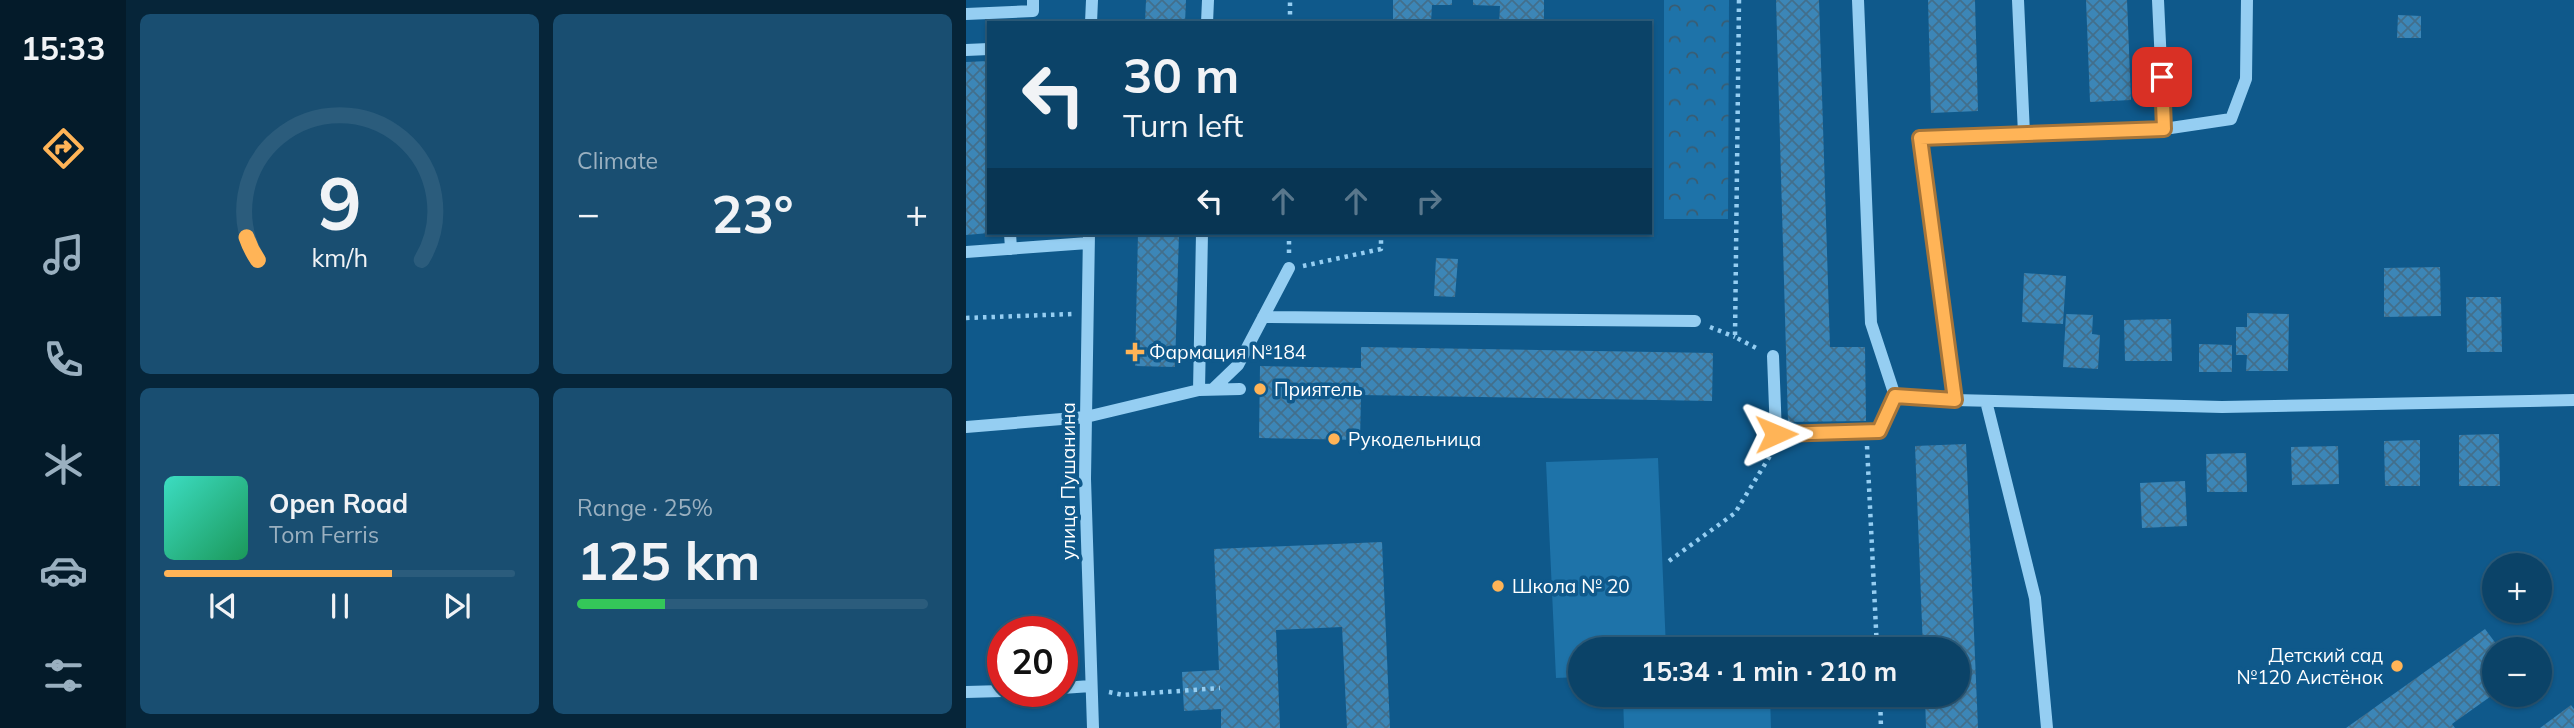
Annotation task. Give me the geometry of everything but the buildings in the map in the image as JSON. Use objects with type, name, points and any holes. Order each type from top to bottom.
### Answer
[{"type":"street","points":[[966,14],[1033,11],[1033,0]]},
{"type":"street","points":[[1091,0],[1091,21]]},
{"type":"street","points":[[1207,21],[1208,0]]},
{"type":"street","points":[[1773,356],[1776,434],[1879,431],[1895,396],[1871,323],[1858,0]]},
{"type":"street","points":[[2018,0],[2024,134]]},
{"type":"street","points":[[2158,0],[2164,129]]},
{"type":"street","points":[[1955,400],[1920,138],[2164,129],[2231,119],[2246,79],[2247,0]]},
{"type":"street","points":[[966,50],[987,48]]},
{"type":"street","points":[[1010,235],[1011,249]]},
{"type":"street","points":[[1199,390],[1202,235]]},
{"type":"street","points":[[966,252],[1011,249],[1088,238]]},
{"type":"street","name":"улица Пушанина","points":[[1088,238],[1086,417],[1093,728]]},
{"type":"street","points":[[1213,389],[1238,365],[1289,268]]},
{"type":"street","points":[[1263,317],[1695,321]]},
{"type":"street","points":[[966,427],[1086,417],[1199,390],[1240,389]]},
{"type":"street","points":[[1895,396],[2222,407],[2574,400]]},
{"type":"street","points":[[1986,401],[2035,598],[2047,728]]},
{"type":"street","points":[[1078,687],[1091,686]]},
{"type":"street","points":[[966,692],[987,691]]},
{"type":"path","points":[[1290,0],[1290,21]]},
{"type":"path","points":[[1735,337],[1739,0]]},
{"type":"path","points":[[1289,268],[1381,249],[1381,235]]},
{"type":"path","points":[[966,318],[1087,314]]},
{"type":"path","points":[[1695,321],[1773,356]]},
{"type":"path","points":[[1669,561],[1735,513],[1777,445],[1776,434]]},
{"type":"path","points":[[1867,442],[1876,637]]},
{"type":"path","points":[[1091,686],[1123,695],[1220,688]]},
{"type":"path","points":[[1880,707],[1881,728]]},
{"type":"green space","points":[[1664,0],[1729,0],[1728,219],[1664,219]]},
{"type":"green space","points":[[1658,458],[1665,637],[1568,637],[1568,678],[1556,678],[1546,462]]},
{"type":"green space","points":[[1623,707],[1770,707],[1771,728],[1624,728]]},
{"type":"place","name":"Фармация №184","points":[[1135,352]]},
{"type":"place","name":"Приятель","points":[[1260,389]]},
{"type":"place","name":"Рукодельница","points":[[1334,439]]},
{"type":"place","name":"Школа № 20","points":[[1498,586]]},
{"type":"place","name":"Детский сад №120 Аистёнок","points":[[2397,666]]},
{"type":"route","points":[[1776,434],[1879,431],[1895,396],[1955,400],[1920,138],[2164,129],[2162,77]]}]
